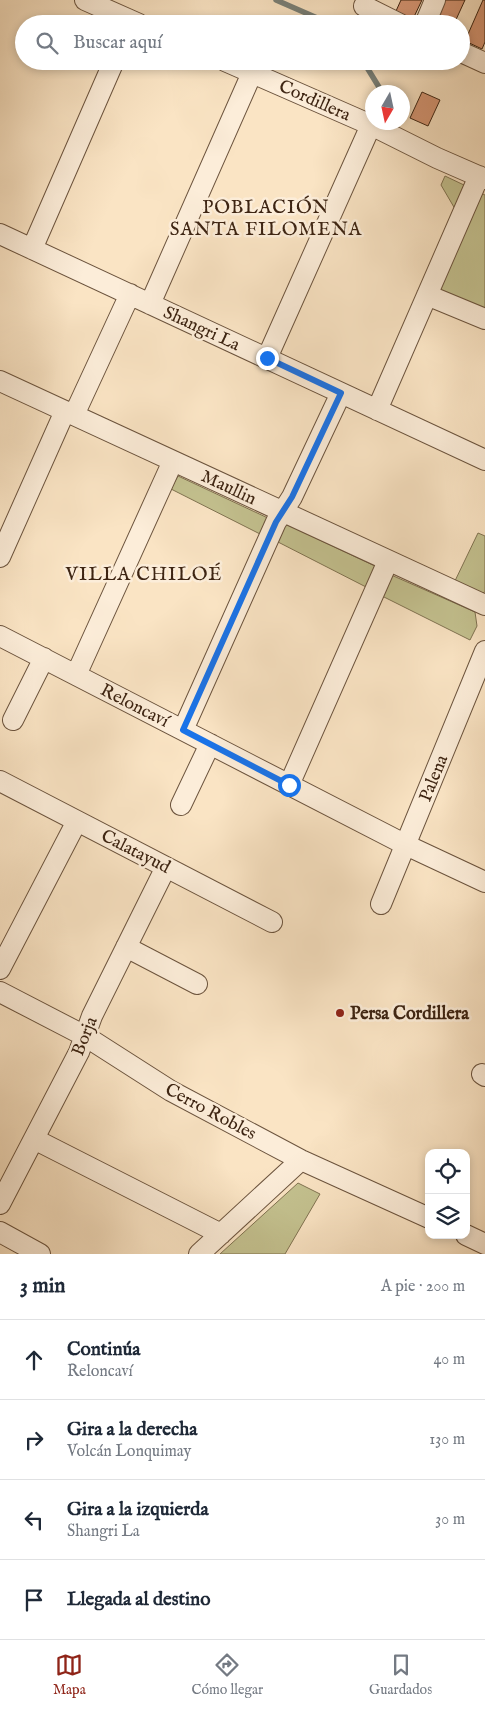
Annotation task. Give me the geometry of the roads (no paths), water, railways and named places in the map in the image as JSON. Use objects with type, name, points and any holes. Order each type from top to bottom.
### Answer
[{"type":"street","points":[[85,0],[117,15]]},
{"type":"street","points":[[429,15],[435,0]]},
{"type":"street","points":[[364,6],[382,15]]},
{"type":"street","points":[[470,56],[485,63]]},
{"type":"street","points":[[32,248],[110,70]]},
{"type":"street","name":"Cordillera","points":[[245,70],[365,122]]},
{"type":"street","points":[[150,304],[252,73]]},
{"type":"street","points":[[267,358],[369,130]]},
{"type":"street","name":"Cordillera","points":[[381,130],[482,178]]},
{"type":"street","points":[[377,410],[427,295],[482,178]]},
{"type":"street","name":"Shangri La","points":[[0,234],[485,460]]},
{"type":"street","points":[[0,557],[69,413],[130,294]]},
{"type":"street","points":[[427,295],[485,319]]},
{"type":"street","name":"Maullin","points":[[0,381],[485,605]]},
{"type":"street","points":[[183,730],[272,531],[292,497],[341,393]]},
{"type":"street","points":[[76,675],[173,461]]},
{"type":"street","points":[[289,785],[388,561]]},
{"type":"street","name":"Reloncaví","points":[[0,636],[406,845],[485,882]]},
{"type":"street","name":"Palena","points":[[381,904],[485,651]]},
{"type":"street","points":[[13,720],[44,658]]},
{"type":"street","points":[[181,805],[210,744]]},
{"type":"street","name":"Calatayud","points":[[0,781],[272,922]]},
{"type":"street","points":[[0,969],[77,821]]},
{"type":"street","name":"Borja","points":[[0,1204],[79,1052],[92,1016],[166,867]]},
{"type":"street","points":[[126,947],[197,984]]},
{"type":"street","name":"Cerro Robles","points":[[0,992],[85,1036],[171,1091],[301,1160],[425,1216]]},
{"type":"street","points":[[34,1138],[221,1234]]},
{"type":"street","points":[[199,1254],[301,1160]]},
{"type":"street","points":[[0,1232],[40,1254]]},
{"type":"street","points":[[470,1237],[485,1244]]},
{"type":"waterway","points":[[276,0],[310,15]]},
{"type":"waterway","points":[[369,70],[378,85]]},
{"type":"place","name":"Persa Cordillera","points":[[340,1013]]},
{"type":"district","name":"POBLACIÓN SANTA FILOMENA","points":[[266,217]]},
{"type":"district","name":"VILLA CHILOÉ","points":[[144,573]]}]
